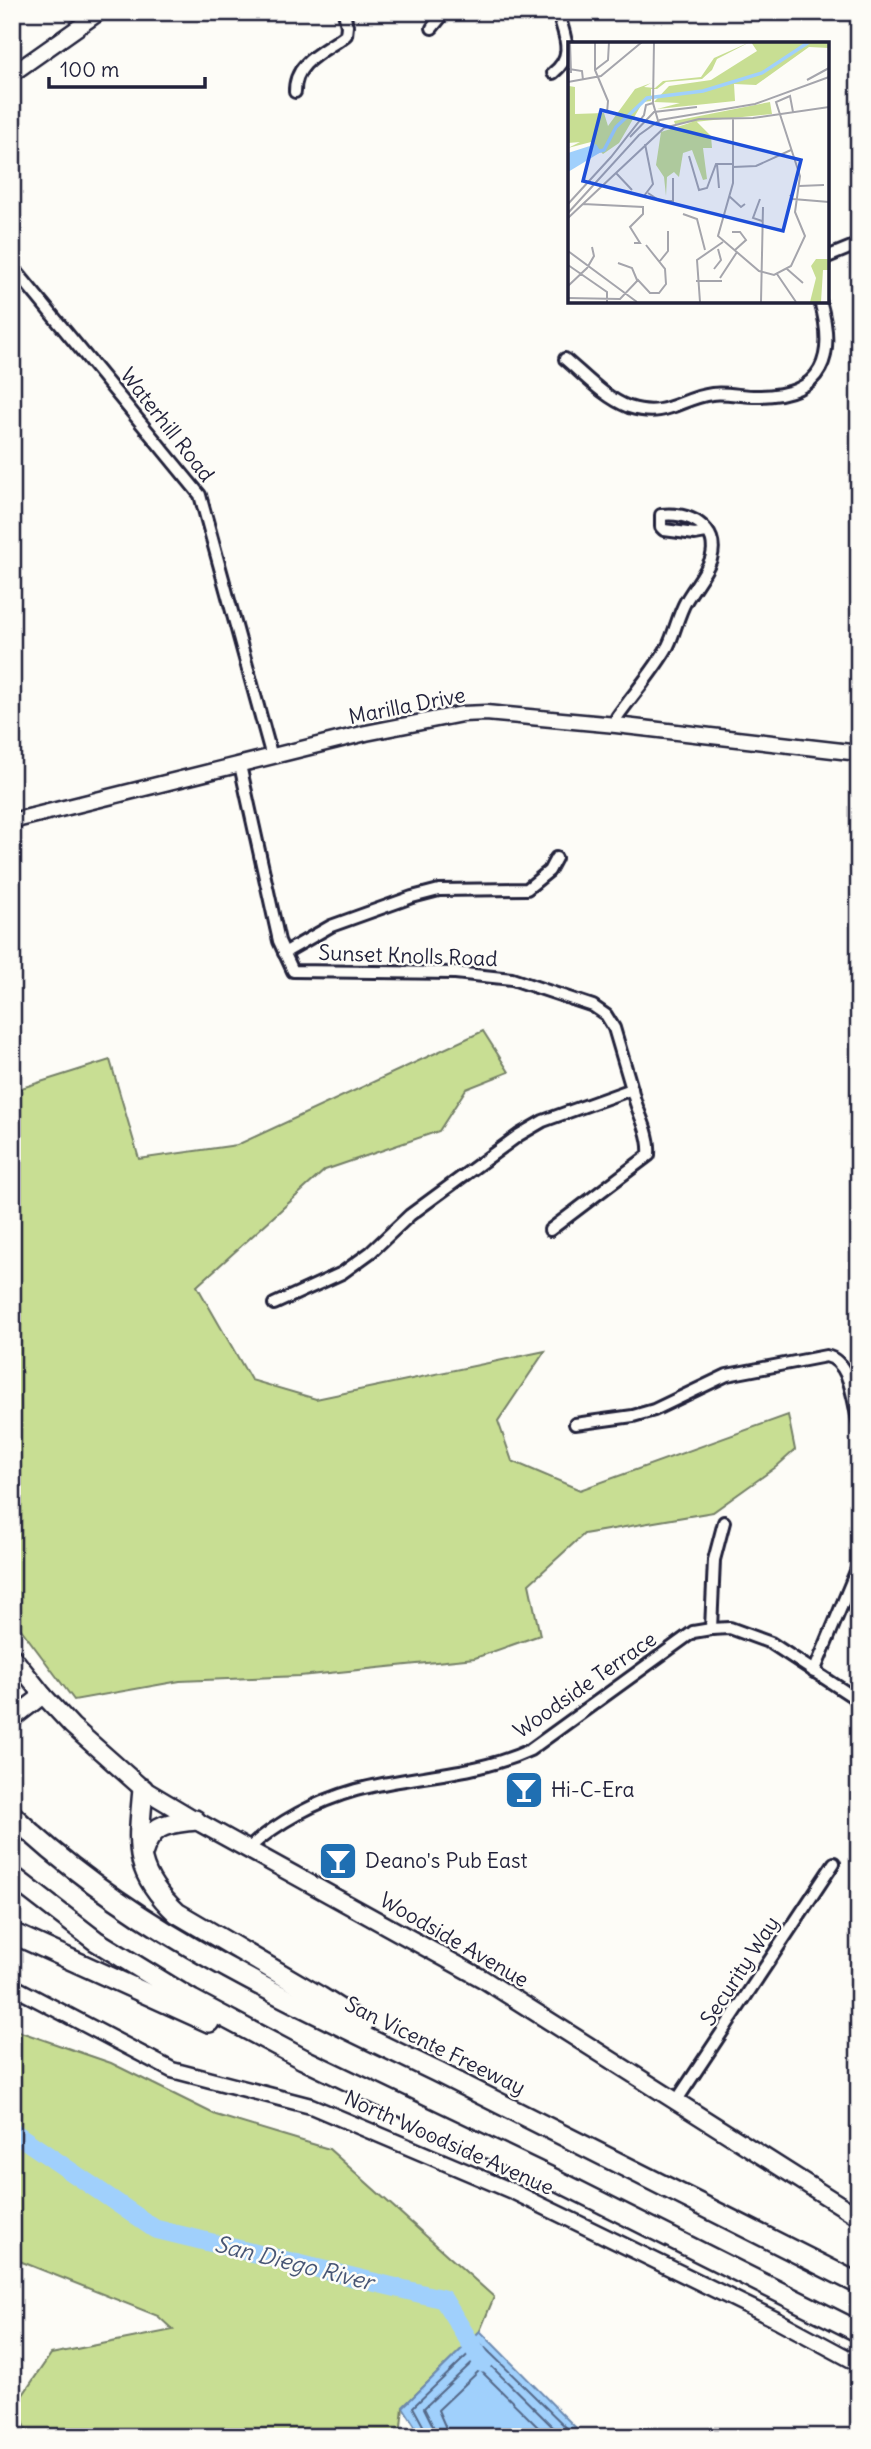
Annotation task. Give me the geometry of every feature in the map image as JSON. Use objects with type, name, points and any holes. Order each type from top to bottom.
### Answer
[{"type":"highway","points":[[143,1789],[140,1858],[158,1896],[177,1913],[320,1997],[438,2073]]},
{"type":"highway","name":"San Vicente Freeway","points":[[12,1815],[74,1870],[176,1939],[264,1987],[859,2284]]},
{"type":"highway","points":[[140,1858],[147,1838],[159,1826],[195,1821]]},
{"type":"highway","points":[[12,1876],[118,1955],[192,2000],[303,2059],[558,2181],[859,2332]]},
{"type":"highway","points":[[12,1933],[210,2023],[303,2059]]},
{"type":"main road","name":"Woodside Avenue","points":[[12,1656],[72,1726],[143,1789],[195,1821],[483,1979],[859,2217]]},
{"type":"main road","points":[[12,1719],[43,1695]]},
{"type":"street","points":[[12,74],[100,12]]},
{"type":"street","points":[[295,92],[295,81],[313,56],[346,35],[344,12]]},
{"type":"street","points":[[432,28],[445,12]]},
{"type":"street","points":[[554,73],[564,65],[567,58],[558,12]]},
{"type":"street","points":[[829,256],[859,244]]},
{"type":"street","name":"Waterhill Road","points":[[13,269],[200,495],[272,757]]},
{"type":"street","points":[[565,359],[613,399],[640,409],[667,409],[712,394],[763,396],[786,393],[811,381],[824,362],[827,354],[820,303]]},
{"type":"street","points":[[616,725],[617,717],[669,644],[685,602],[711,559],[713,545],[706,532]]},
{"type":"street","name":"Marilla Drive","points":[[12,821],[366,733],[462,714],[486,713],[616,725],[859,753]]},
{"type":"street","points":[[240,765],[284,953],[331,926],[412,897],[439,890],[527,888],[549,871],[556,858]]},
{"type":"street","name":"Sunset Knolls Road","points":[[284,953],[293,971],[455,973],[512,979],[593,1006],[606,1015],[614,1028],[632,1089]]},
{"type":"street","points":[[274,1304],[342,1273],[372,1252],[410,1215],[542,1121],[632,1089],[650,1140],[649,1155],[550,1230]]},
{"type":"street","points":[[575,1424],[633,1416],[654,1410],[727,1375],[826,1356],[835,1359],[845,1370],[859,1424]]},
{"type":"street","points":[[711,1629],[714,1560],[724,1522]]},
{"type":"street","points":[[814,1672],[859,1564]]},
{"type":"street","name":"Woodside Terrace","points":[[248,1849],[266,1832],[299,1814],[356,1790],[491,1765],[528,1751],[693,1632],[730,1628],[771,1643],[858,1700]]},
{"type":"street","name":"Security Way","points":[[677,2100],[834,1863]]},
{"type":"street","name":"North Woodside Avenue","points":[[12,1986],[172,2070],[311,2106],[512,2191],[779,2321],[859,2364]]},
{"type":"green space","points":[[483,1031],[509,1072],[466,1089],[439,1131],[325,1170],[197,1286],[251,1380],[316,1399],[545,1351],[498,1421],[512,1461],[580,1490],[788,1415],[795,1450],[776,1467],[713,1512],[584,1534],[529,1584],[540,1635],[475,1658],[300,1676],[180,1681],[74,1700],[12,1617],[12,1091],[110,1060],[139,1159],[237,1145]]},
{"type":"green space","points":[[12,2029],[111,2063],[216,2115],[329,2149],[494,2297],[480,2331],[403,2407],[400,2437],[28,2437],[18,2402],[51,2354],[173,2330],[158,2316],[12,2258]]},
{"type":"water","points":[[480,2331],[585,2437],[422,2437],[403,2407]]},
{"type":"waterway","name":"San Diego River","points":[[12,2131],[155,2229],[443,2299],[483,2363]]},
{"type":"place","name":"Hi-C-Era","points":[[524,1790]]},
{"type":"place","name":"Deano's Pub East","points":[[338,1861]]}]
